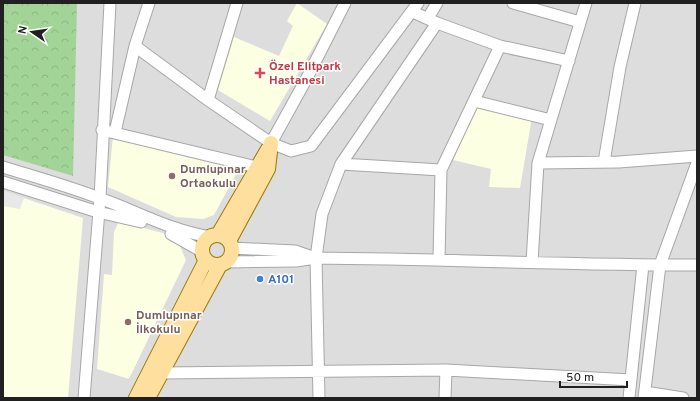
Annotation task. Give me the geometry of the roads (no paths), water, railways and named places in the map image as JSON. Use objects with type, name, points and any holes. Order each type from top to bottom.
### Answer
[{"type":"main road","points":[[222,240],[256,167],[271,143]]},
{"type":"main road","points":[[222,240],[268,169],[271,143]]},
{"type":"main road","points":[[136,398],[204,256],[206,240],[222,240]]},
{"type":"main road","points":[[148,398],[223,264],[231,256],[222,240]]},
{"type":"main road","points":[[204,256],[212,264],[223,264]]},
{"type":"street","points":[[84,398],[100,198],[102,130],[110,3]]},
{"type":"street","points":[[115,132],[135,46],[149,3]]},
{"type":"street","points":[[208,100],[238,3]]},
{"type":"street","points":[[271,143],[308,76],[345,3]]},
{"type":"street","points":[[319,398],[316,258],[322,214],[341,164],[433,21],[437,3]]},
{"type":"street","points":[[513,3],[580,22]]},
{"type":"street","points":[[532,262],[538,163],[586,3]]},
{"type":"street","points":[[604,162],[620,67],[635,3]]},
{"type":"street","points":[[135,46],[208,100],[271,143],[291,151],[311,146],[416,7],[433,21],[500,46],[569,61]]},
{"type":"street","points":[[439,259],[441,170],[500,46]]},
{"type":"street","points":[[474,102],[551,120]]},
{"type":"street","points":[[102,130],[256,167]]},
{"type":"street","points":[[538,163],[604,162],[697,156]]},
{"type":"street","points":[[684,398],[645,395],[660,265],[697,163]]},
{"type":"street","points":[[341,164],[441,170]]},
{"type":"street","points":[[3,167],[100,198],[150,220],[186,233],[295,251],[316,258]]},
{"type":"street","points":[[3,182],[98,212],[142,222],[181,238],[204,256]]},
{"type":"street","points":[[223,264],[296,261],[316,258],[439,259],[643,265],[697,265]]},
{"type":"street","points":[[629,398],[643,265]]},
{"type":"street","points":[[445,398],[446,370]]},
{"type":"street","points":[[162,373],[446,370],[631,380]]},
{"type":"place","name":"Özel Elitpark Hastanesi","points":[[260,73]]},
{"type":"place","name":"Dumlupınar Ortaokulu","points":[[172,176]]},
{"type":"place","name":"A101","points":[[260,279]]},
{"type":"place","name":"Dumlupınar İlkokulu","points":[[128,322]]}]
